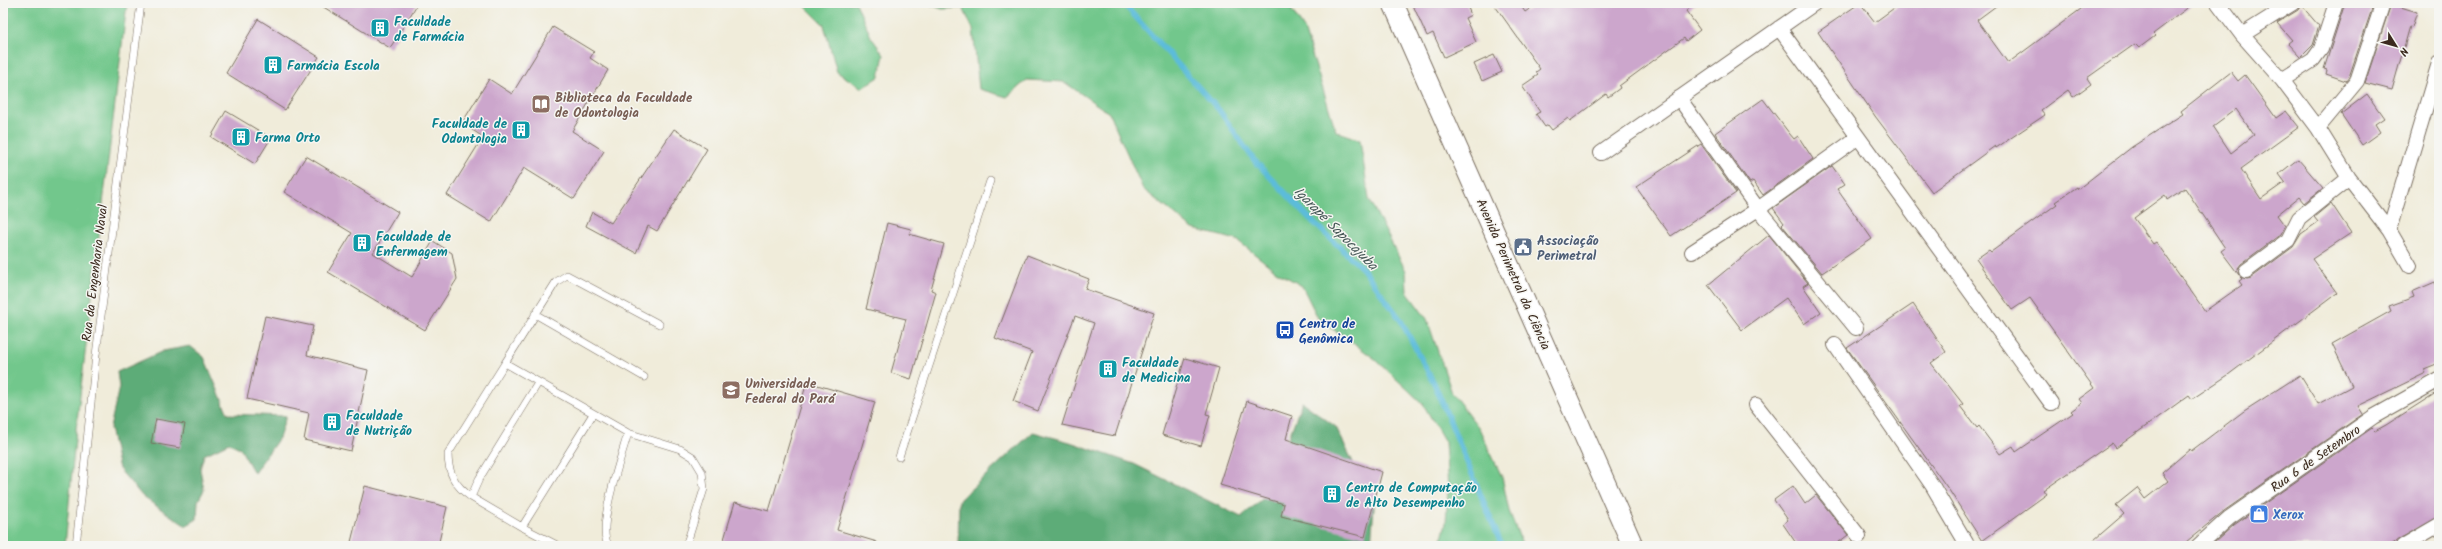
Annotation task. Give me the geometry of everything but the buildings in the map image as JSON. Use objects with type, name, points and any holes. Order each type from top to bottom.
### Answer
[{"type":"main road","name":"Avenida Perimetral da Ciência","points":[[1393,3],[1633,546]]},
{"type":"street","points":[[1601,154],[1678,98],[1815,3]]},
{"type":"street","points":[[2218,3],[2242,35],[2282,80],[2318,128],[2349,178],[2389,230],[2410,266]]},
{"type":"street","points":[[2242,35],[2293,3]]},
{"type":"street","points":[[2282,80],[2313,60],[2321,49],[2336,3]]},
{"type":"street","points":[[2318,128],[2357,81],[2383,3]]},
{"type":"street","points":[[1779,28],[1857,138],[2051,403]]},
{"type":"street","points":[[2389,230],[2439,64]]},
{"type":"street","points":[[1678,98],[1758,209],[1856,328]]},
{"type":"street","points":[[1692,252],[1758,209],[1857,138]]},
{"type":"street","points":[[2246,271],[2288,240],[2300,218],[2349,178]]},
{"type":"street","points":[[1834,345],[1932,485],[1968,546]]},
{"type":"street","name":"Rua 6 de Setembro","points":[[2198,546],[2229,518],[2373,417],[2439,380]]},
{"type":"street","points":[[1756,406],[1859,536]]},
{"type":"street","points":[[2403,546],[2439,525]]},
{"type":"lane","name":"Rua da Engenharia Naval","points":[[76,546],[96,355],[141,3]]},
{"type":"lane","points":[[899,457],[990,181]]},
{"type":"lane","points":[[559,546],[522,527],[458,488],[448,467],[448,454],[556,282],[567,275],[659,324]]},
{"type":"lane","points":[[535,314],[644,377]]},
{"type":"lane","points":[[505,362],[628,433],[680,449],[693,457],[702,472],[704,489],[686,546]]},
{"type":"lane","points":[[471,497],[479,479],[538,382]]},
{"type":"lane","points":[[522,527],[593,414]]},
{"type":"lane","points":[[609,546],[606,542],[605,521],[628,433]]},
{"type":"green space","points":[[3,3],[127,3],[76,429],[65,546],[3,546]]},
{"type":"green space","points":[[802,3],[856,3],[871,37],[884,55],[879,77],[862,88],[837,72],[824,25]]},
{"type":"green space","points":[[926,3],[1287,3],[1304,29],[1336,131],[1360,140],[1369,199],[1406,271],[1407,292],[1427,319],[1452,393],[1479,428],[1502,477],[1509,511],[1523,546],[1440,546],[1446,523],[1448,489],[1445,442],[1423,404],[1375,359],[1341,334],[1320,322],[1302,286],[1276,271],[1237,240],[1193,229],[1143,189],[1109,113],[1064,82],[1027,80],[1007,97],[979,89],[973,29],[963,8],[942,9]]},
{"type":"green space","points":[[190,346],[204,357],[228,414],[286,416],[279,438],[254,473],[240,448],[229,443],[204,455],[200,469],[204,490],[198,501],[197,519],[186,526],[143,497],[119,469],[110,428],[119,387],[117,372],[163,351]]},
{"type":"green space","points":[[1302,402],[1336,427],[1374,506],[1371,546],[958,546],[959,500],[1033,432],[1070,442],[1134,464],[1241,517],[1267,495]]},
{"type":"waterway","name":"Igarapé Sapocajuba","points":[[1123,3],[1219,110],[1254,160],[1313,222],[1363,269],[1400,319],[1434,383],[1502,546]]},
{"type":"place","name":"Faculdade de Farmácia","points":[[380,28]]},
{"type":"place","name":"Farmácia Escola","points":[[273,65]]},
{"type":"place","name":"Biblioteca da Faculdade de Odontologia","points":[[541,104]]},
{"type":"place","name":"Faculdade de Odontologia","points":[[521,130]]},
{"type":"place","name":"Farma Orto","points":[[241,137]]},
{"type":"place","name":"Faculdade de Enfermagem","points":[[362,243]]},
{"type":"place","name":"Associação Perimetral","points":[[1523,247]]},
{"type":"place","name":"Centro de Genômica","points":[[1285,330]]},
{"type":"place","name":"Faculdade de Medicina","points":[[1108,369]]},
{"type":"place","name":"Universidade Federal do Pará","points":[[731,390]]},
{"type":"place","name":"Faculdade de Nutrição","points":[[332,422]]},
{"type":"place","name":"Centro de Computação de Alto Desempenho","points":[[1332,494]]},
{"type":"place","name":"Xerox","points":[[2259,514]]}]
